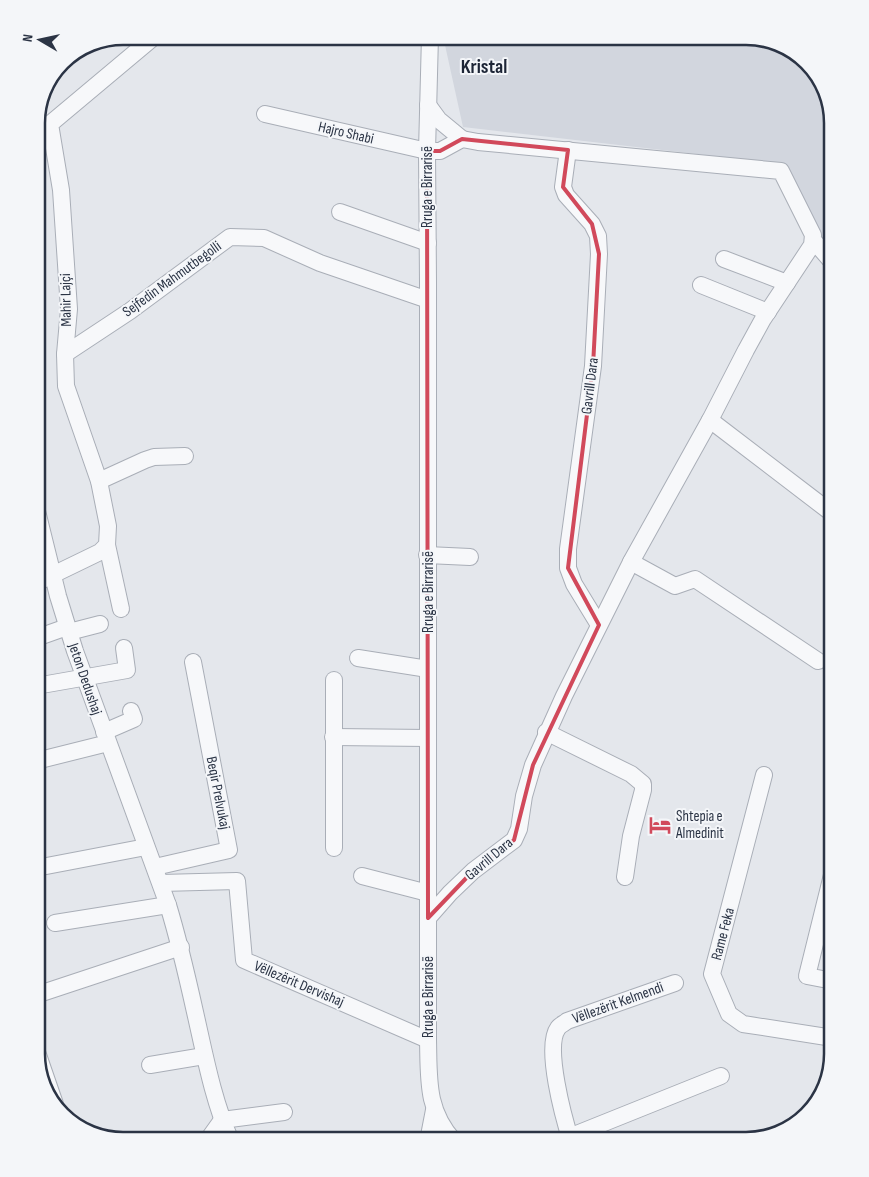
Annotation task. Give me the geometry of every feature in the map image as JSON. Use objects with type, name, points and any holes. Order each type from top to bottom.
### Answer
[{"type":"street","name":"Mahir Lajçi","points":[[121,609],[107,545],[108,526],[99,481],[66,386],[65,354],[69,309],[62,190],[50,124],[144,45]]},
{"type":"street","name":"Rruga e Birrarisë","points":[[430,45],[427,152],[428,1040],[430,1093],[434,1110],[441,1126],[446,1132]]},
{"type":"street","points":[[428,105],[439,120],[462,139],[478,142],[781,171],[810,229],[813,240],[824,253]]},
{"type":"street","name":"Hajro Shabi","points":[[265,114],[427,152]]},
{"type":"street","points":[[427,152],[440,151],[462,139]]},
{"type":"street","name":"Gavrill Dara","points":[[568,150],[563,188],[566,195],[592,224],[598,236],[600,254],[593,366],[568,548],[568,568],[574,584],[599,625]]},
{"type":"street","points":[[340,212],[428,242]]},
{"type":"street","name":"Sejfedin Mahmutbegolli","points":[[65,354],[130,311],[230,237],[264,238],[320,262],[428,300]]},
{"type":"street","name":"Gavrill Dara","points":[[428,918],[473,871],[514,840],[519,829],[524,796],[533,765],[546,732],[599,625],[746,350],[768,312],[812,245],[813,240]]},
{"type":"street","points":[[724,259],[787,283]]},
{"type":"street","points":[[701,284],[768,312]]},
{"type":"street","points":[[710,420],[824,507]]},
{"type":"street","points":[[99,481],[154,457],[185,456]]},
{"type":"street","name":"Jeton Dedushaj","points":[[45,544],[68,630],[146,847],[161,883],[181,947],[204,1056],[227,1132]]},
{"type":"street","points":[[45,579],[100,552],[107,545]]},
{"type":"street","points":[[427,555],[470,557]]},
{"type":"street","points":[[631,562],[675,586],[695,580],[818,661]]},
{"type":"street","points":[[45,636],[100,624]]},
{"type":"street","points":[[45,684],[127,670],[124,648]]},
{"type":"street","points":[[358,658],[428,669]]},
{"type":"street","name":"Beqir Prelvukaj","points":[[155,867],[229,850],[193,662]]},
{"type":"street","points":[[334,680],[334,848]]},
{"type":"street","points":[[45,758],[106,737],[134,719],[131,711]]},
{"type":"street","points":[[546,732],[630,774],[642,784],[643,790],[631,836],[624,877]]},
{"type":"street","points":[[333,737],[428,738]]},
{"type":"street","name":"Rame Feka","points":[[764,775],[712,974],[729,1014],[743,1024],[824,1037]]},
{"type":"street","points":[[45,866],[146,847]]},
{"type":"street","points":[[362,876],[428,893]]},
{"type":"street","name":"Vëllezërit Dervishaj","points":[[161,883],[237,880],[244,960],[428,1040]]},
{"type":"street","points":[[55,923],[168,905]]},
{"type":"street","points":[[824,908],[807,976],[824,979]]},
{"type":"street","points":[[45,992],[181,947]]},
{"type":"street","name":"Vëllezërit Kelmendi","points":[[568,1132],[559,1097],[553,1058],[553,1040],[558,1028],[567,1021],[675,983]]},
{"type":"street","points":[[150,1065],[204,1056]]},
{"type":"street","points":[[587,1132],[721,1076]]},
{"type":"street","points":[[430,1132],[434,1110]]},
{"type":"street","points":[[213,1132],[222,1120],[284,1112]]},
{"type":"highlighted area","points":[[462,139],[568,150],[563,187],[592,224],[599,254],[593,366],[568,568],[599,625],[533,765],[514,840],[473,871],[428,918],[427,151],[440,151]]},
{"type":"shaded area","points":[[445,45],[751,45],[776,51],[794,61],[808,75],[814,84],[821,103],[824,123],[824,246],[783,164],[463,127]]},
{"type":"place","name":"Shtepia e Almedinit","points":[[660,825]]},
{"type":"district","name":"Kristal","points":[[484,67]]}]
